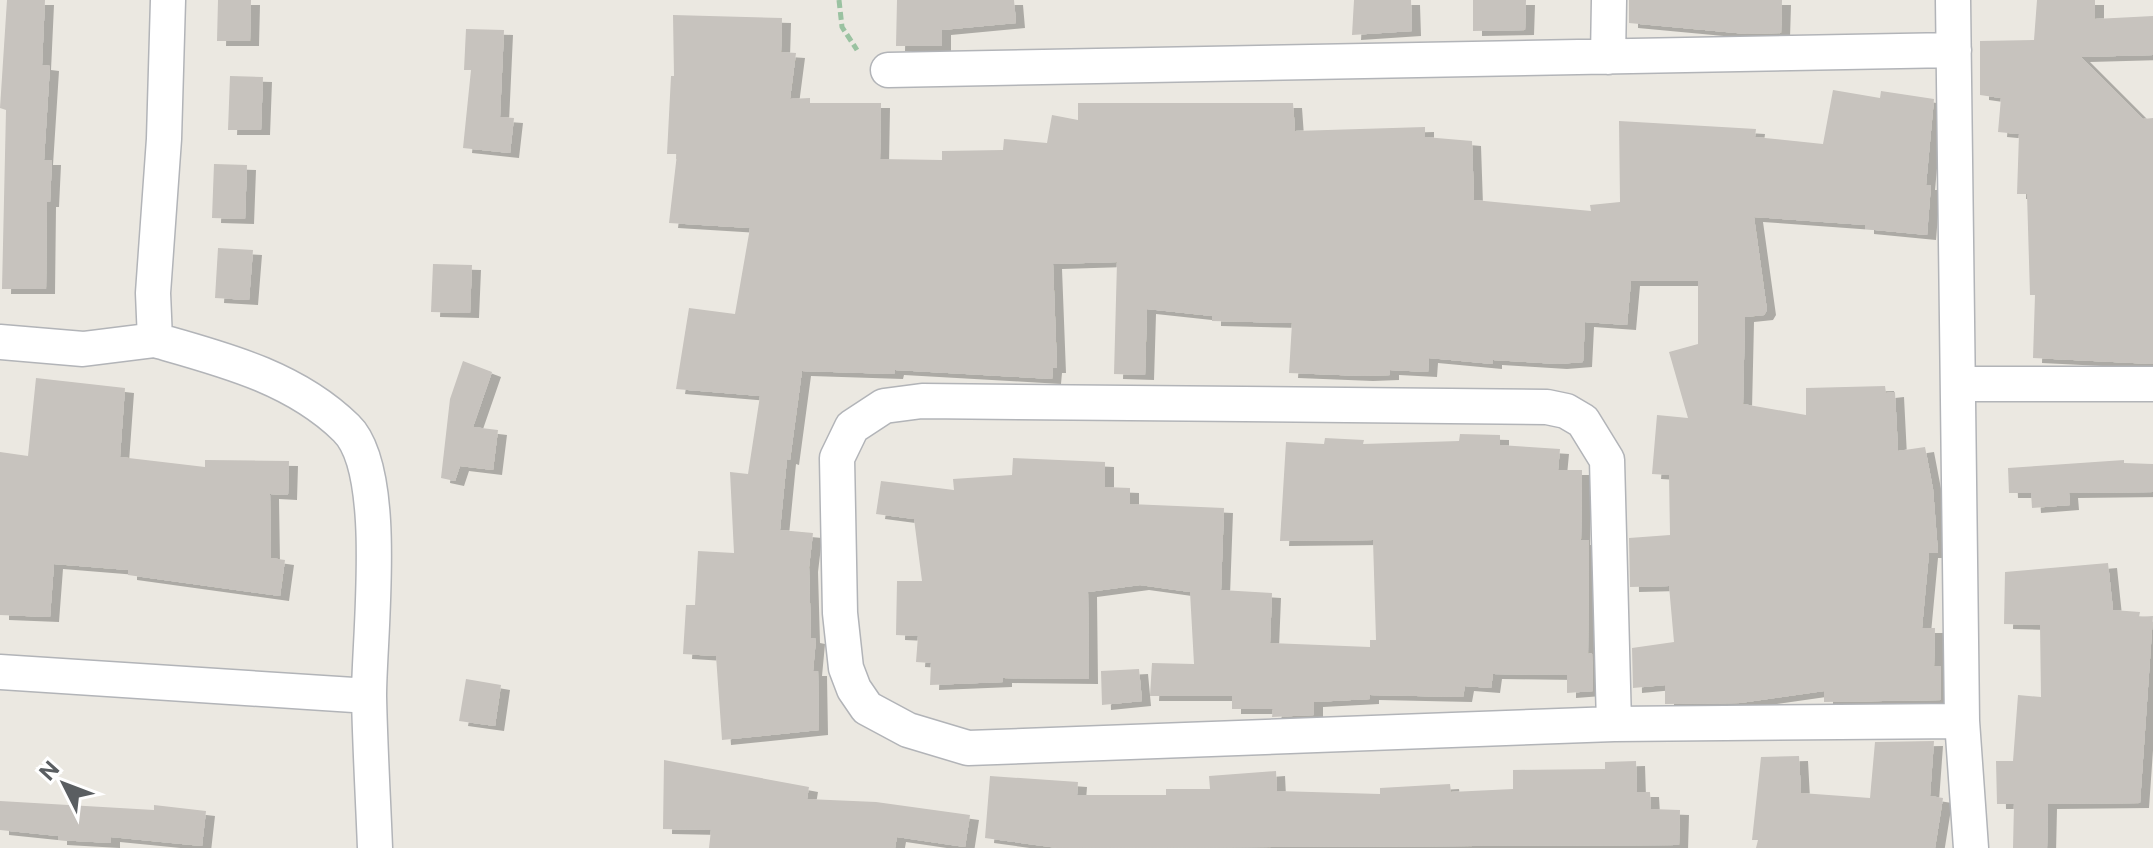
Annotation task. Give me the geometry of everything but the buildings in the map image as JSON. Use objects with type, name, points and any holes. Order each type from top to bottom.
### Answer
[{"type":"street","points":[[155,340],[153,293],[164,139],[168,0]]},
{"type":"street","points":[[1608,57],[1609,0]]},
{"type":"street","points":[[1953,0],[1962,721],[1971,848]]},
{"type":"street","points":[[888,70],[1954,50]]},
{"type":"street","points":[[0,342],[83,349],[155,340],[286,383],[348,429],[365,460],[374,533],[369,696],[375,848]]},
{"type":"street","points":[[1960,384],[2153,384]]},
{"type":"street","points":[[1614,724],[1607,460],[1583,421],[1566,411],[1547,407],[922,401],[884,406],[852,427],[837,458],[840,613],[846,668],[854,689],[867,708],[908,730],[968,748],[1614,724],[1962,721]]},
{"type":"street","points":[[0,672],[369,696]]},
{"type":"path","points":[[839,0],[842,27],[858,52],[888,70]]}]
